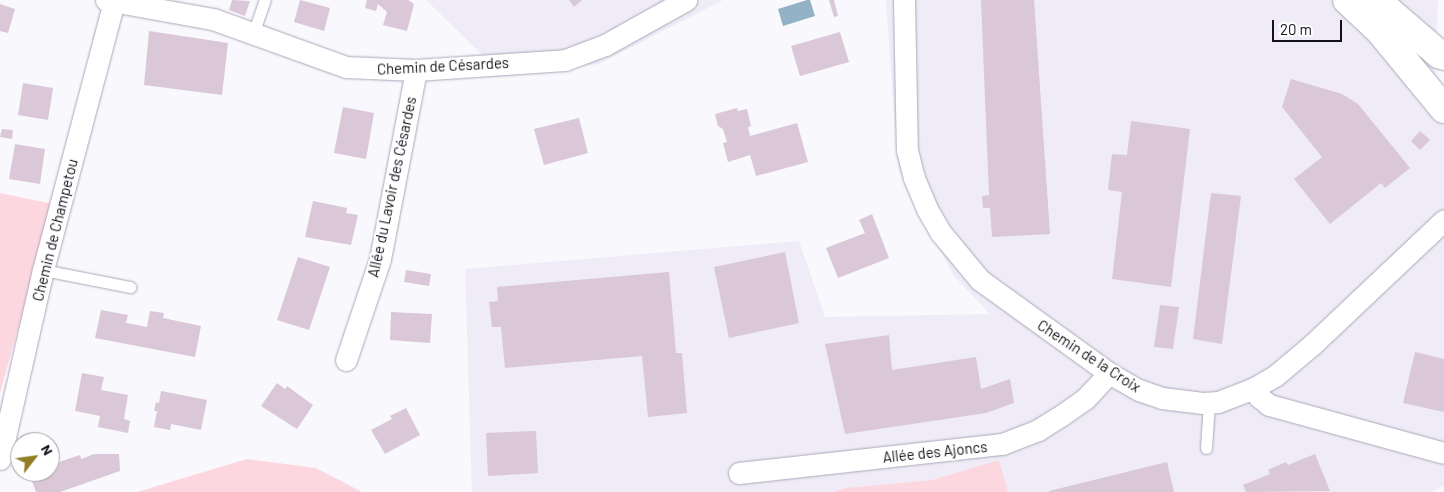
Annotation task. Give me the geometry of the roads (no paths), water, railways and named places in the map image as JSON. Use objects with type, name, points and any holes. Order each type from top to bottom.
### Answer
[{"type":"main road","points":[[1347,0],[1380,31],[1444,109]]},
{"type":"main road","points":[[1376,0],[1439,54],[1444,56]]},
{"type":"street","name":"Chemin de Césardes","points":[[110,1],[213,20],[346,67],[416,70],[565,60],[605,45],[686,0]]},
{"type":"street","name":"Chemin de la Croix","points":[[904,0],[908,150],[914,178],[926,209],[942,233],[980,280],[1109,373],[1139,390],[1162,398],[1209,403],[1218,402],[1254,388],[1275,376],[1306,350],[1444,220]]},
{"type":"street","name":"Chemin de Champetou","points":[[0,459],[43,270],[110,1]]},
{"type":"street","name":"Allée du Lavoir des Césardes","points":[[346,360],[380,259],[416,70]]},
{"type":"street","name":"Allée des Ajoncs","points":[[739,473],[1002,444],[1038,430],[1062,415],[1085,399],[1109,373]]},
{"type":"street","points":[[1254,388],[1258,396],[1269,405],[1444,453]]},
{"type":"lane","points":[[253,34],[265,0]]},
{"type":"lane","points":[[43,270],[130,287]]},
{"type":"lane","points":[[1206,448],[1209,403]]},
{"type":"water","points":[[810,0],[815,16],[783,26],[778,9]]}]
